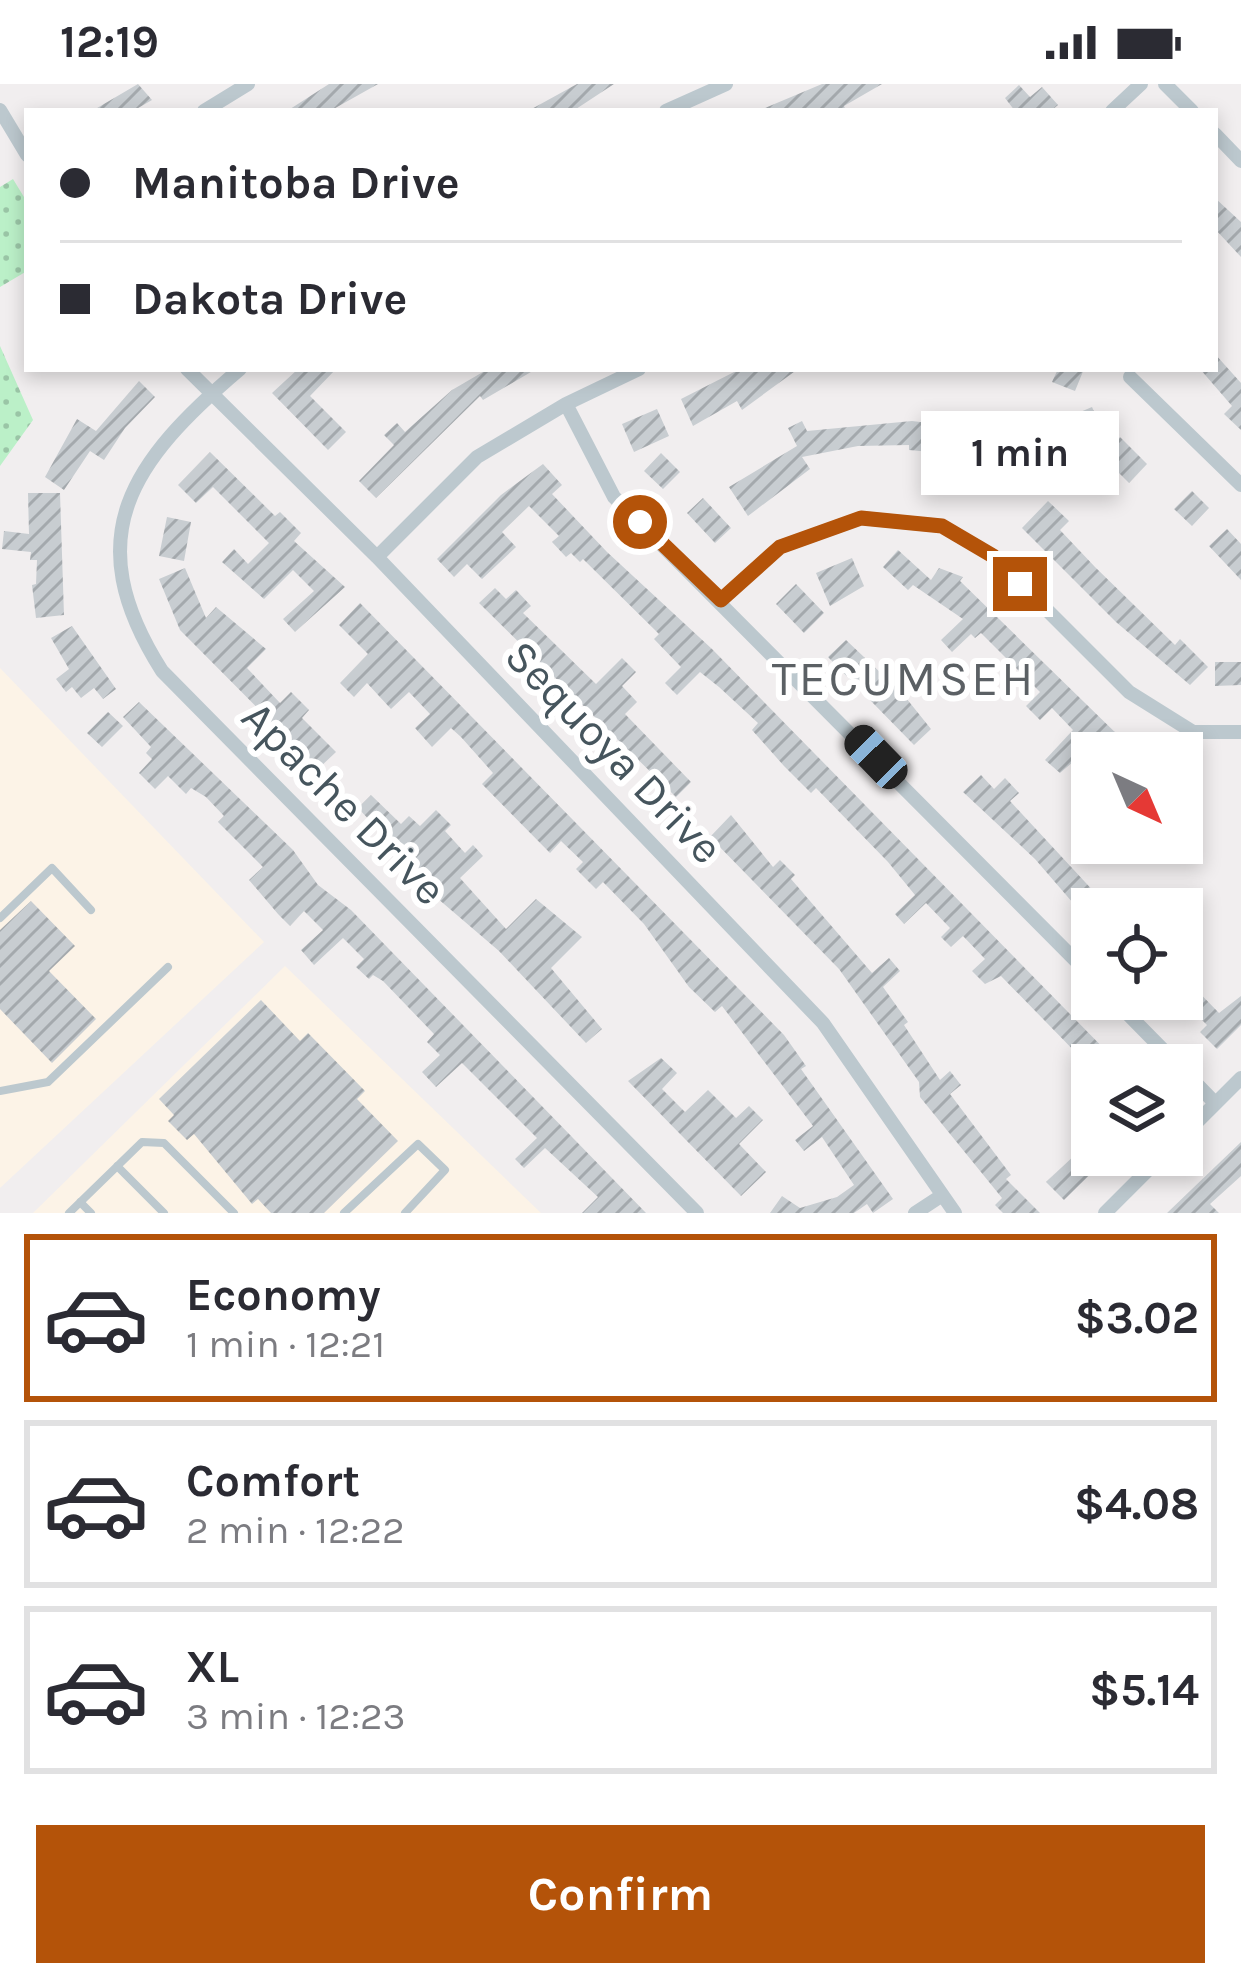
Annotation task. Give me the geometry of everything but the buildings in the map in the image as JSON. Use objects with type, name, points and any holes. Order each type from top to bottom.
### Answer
[{"type":"street","points":[[673,108],[726,84]]},
{"type":"street","points":[[1115,108],[1141,84]]},
{"type":"street","points":[[1165,84],[1189,108]]},
{"type":"street","points":[[209,108],[246,85]]},
{"type":"street","points":[[0,110],[24,150]]},
{"type":"street","points":[[1218,137],[1241,160]]},
{"type":"street","name":"Sequoya Drive","points":[[190,372],[377,556],[823,1023],[955,1213]]},
{"type":"street","name":"Apache Drive","points":[[237,372],[154,450],[129,495],[120,549],[123,593],[135,629],[162,671],[697,1213]]},
{"type":"street","points":[[377,556],[477,457],[566,404],[633,372]]},
{"type":"street","points":[[1130,377],[1241,485]]},
{"type":"street","points":[[566,404],[614,496],[1071,956]]},
{"type":"street","points":[[721,600],[780,547],[861,518],[942,526],[993,556],[1129,692],[1193,732],[1241,732]]},
{"type":"street","points":[[1134,1020],[1157,1044]]},
{"type":"street","points":[[1203,1116],[1241,1078]]},
{"type":"street","points":[[1203,1090],[1216,1103]]},
{"type":"street","points":[[1105,1213],[1142,1176]]},
{"type":"street","points":[[915,1213],[941,1196]]},
{"type":"lane","points":[[0,918],[52,868],[92,910]]},
{"type":"lane","points":[[0,1090],[48,1082],[168,967]]},
{"type":"lane","points":[[69,1213],[142,1142],[164,1143],[234,1213]]},
{"type":"lane","points":[[344,1213],[410,1148],[425,1146],[445,1169],[405,1213]]},
{"type":"lane","points":[[117,1166],[164,1213]]},
{"type":"lane","points":[[80,1202],[91,1213]]},
{"type":"shaded area","points":[[0,668],[264,942],[0,1188]]},
{"type":"shaded area","points":[[285,966],[541,1213],[33,1213]]},
{"type":"green space","points":[[13,179],[24,197],[24,273],[0,287],[0,187]]},
{"type":"green space","points":[[0,346],[33,420],[0,466]]},
{"type":"district","name":"TECUMSEH","points":[[904,679]]},
{"type":"route","points":[[640,522],[721,600],[780,547],[861,518],[942,526],[993,556],[1020,584]]}]
